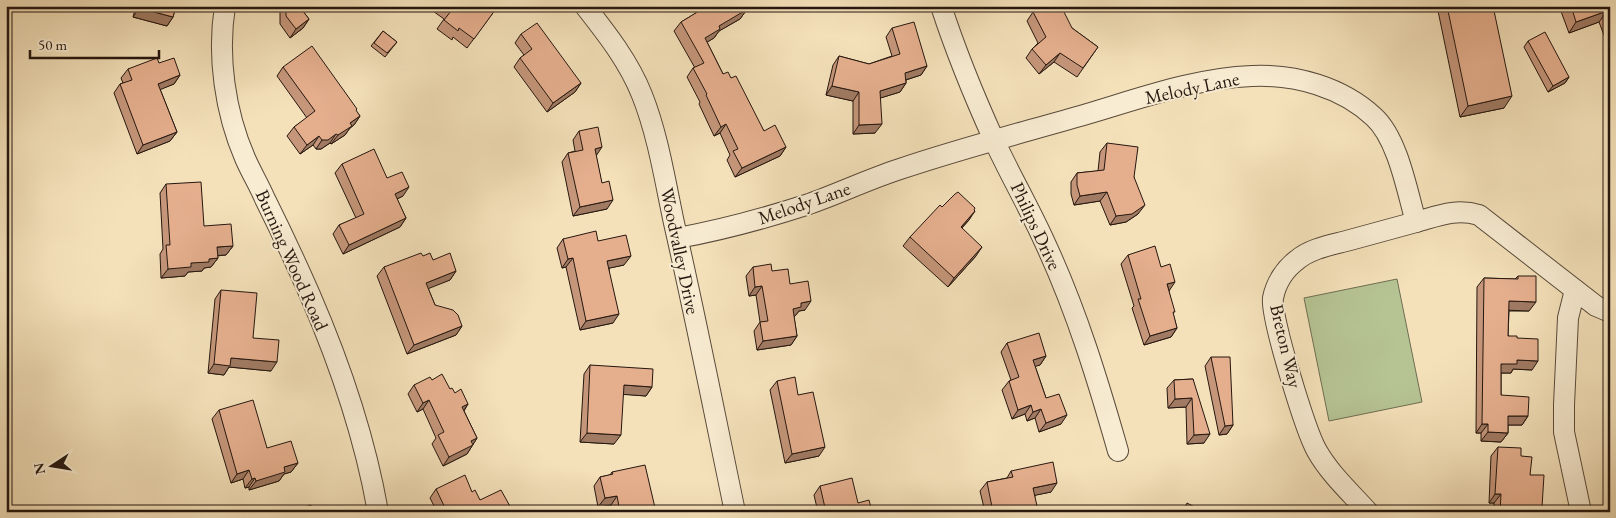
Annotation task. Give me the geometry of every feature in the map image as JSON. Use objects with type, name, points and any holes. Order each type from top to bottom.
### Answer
[{"type":"street","name":"Burning Wood Road","points":[[225,6],[222,58],[226,94],[234,127],[244,158],[310,296],[331,347],[360,440],[378,512]]},
{"type":"street","name":"Woodvalley Drive","points":[[585,6],[620,52],[631,71],[652,124],[678,238],[735,512]]},
{"type":"street","name":"Philips Drive","points":[[941,6],[967,78],[994,141],[1046,244],[1064,285],[1093,364],[1118,451]]},
{"type":"street","name":"Melody Lane","points":[[678,238],[740,225],[811,203],[901,168],[1178,87],[1253,76],[1312,82],[1344,96],[1375,118],[1389,135],[1395,150],[1416,222]]},
{"type":"street","points":[[1416,222],[1453,212],[1466,211],[1479,215],[1596,306],[1610,312]]},
{"type":"street","name":"Breton Way","points":[[1368,512],[1316,450],[1305,423],[1277,324],[1273,300],[1277,286],[1285,272],[1298,259],[1315,250],[1416,222]]},
{"type":"street","points":[[1575,290],[1568,318],[1564,432],[1581,512]]},
{"type":"green space","points":[[1397,279],[1422,402],[1329,421],[1304,298]]},
{"type":"building","points":[[140,6],[176,6],[173,17],[139,8]]},
{"type":"building","points":[[286,6],[299,6],[309,19],[296,29],[286,16]]},
{"type":"building","points":[[445,6],[498,6],[474,39],[459,28],[458,31],[444,20],[451,11]]},
{"type":"building","points":[[703,6],[745,6],[746,10],[719,26],[720,29],[705,38],[723,74],[728,72],[731,78],[736,76],[764,131],[775,125],[786,147],[742,168],[733,151],[738,149],[726,124],[721,127],[707,94],[693,68],[704,63],[681,22],[704,8]]},
{"type":"building","points":[[1045,6],[1061,6],[1072,28],[1098,47],[1083,68],[1060,53],[1046,65],[1032,49],[1046,37],[1033,12]]},
{"type":"building","points":[[1447,6],[1493,6],[1512,96],[1468,106]]},
{"type":"building","points":[[1571,6],[1610,6],[1610,18],[1607,11],[1576,22]]},
{"type":"building","points":[[914,22],[927,66],[905,73],[906,83],[880,91],[882,124],[859,125],[859,92],[832,86],[839,56],[869,64],[900,54],[892,28]]},
{"type":"building","points":[[537,23],[581,83],[553,103],[520,58],[532,49],[521,34]]},
{"type":"building","points":[[383,31],[397,42],[387,53],[374,43]]},
{"type":"building","points":[[1545,32],[1569,77],[1553,86],[1528,41]]},
{"type":"building","points":[[312,46],[360,116],[350,123],[352,126],[338,135],[336,134],[328,140],[322,140],[319,136],[307,145],[294,127],[315,111],[283,67]]},
{"type":"building","points":[[157,58],[159,63],[174,58],[180,75],[158,84],[177,132],[143,145],[120,84],[132,80],[128,69]]},
{"type":"building","points":[[598,127],[602,147],[595,149],[602,183],[609,181],[613,200],[580,207],[568,153],[583,150],[579,131]]},
{"type":"building","points":[[1107,143],[1138,147],[1134,177],[1145,205],[1132,214],[1116,216],[1107,192],[1080,196],[1077,185],[1077,173],[1104,170]]},
{"type":"building","points":[[374,149],[387,178],[402,172],[409,187],[395,194],[406,218],[349,245],[339,225],[364,214],[342,164]]},
{"type":"building","points":[[201,182],[204,226],[231,224],[233,246],[217,247],[218,258],[209,259],[209,262],[191,263],[191,267],[168,269],[166,245],[170,245],[166,184]]},
{"type":"building","points":[[958,192],[975,208],[975,211],[961,227],[982,247],[954,278],[910,237],[940,205],[942,207]]},
{"type":"building","points":[[596,231],[598,241],[626,235],[631,256],[607,261],[619,314],[586,321],[573,258],[568,259],[563,239]]},
{"type":"building","points":[[1155,246],[1161,267],[1170,264],[1175,282],[1167,284],[1175,312],[1173,312],[1177,328],[1150,336],[1138,299],[1141,299],[1128,255]]},
{"type":"building","points":[[421,253],[423,256],[430,253],[433,260],[450,253],[456,271],[426,283],[435,305],[453,310],[458,315],[462,326],[414,345],[384,267]]},
{"type":"building","points":[[771,264],[772,271],[788,269],[790,284],[808,281],[811,301],[801,303],[801,307],[793,309],[797,336],[763,341],[760,322],[768,321],[762,286],[755,287],[753,267]]},
{"type":"building","points":[[1518,276],[1536,276],[1536,302],[1509,301],[1508,336],[1538,339],[1538,361],[1517,360],[1517,364],[1501,364],[1501,395],[1529,397],[1528,416],[1508,416],[1508,433],[1488,432],[1488,424],[1482,424],[1484,278],[1518,279]]},
{"type":"building","points":[[221,290],[257,293],[253,338],[279,340],[277,362],[231,358],[230,366],[214,364]]},
{"type":"building","points":[[1039,333],[1046,356],[1033,360],[1046,398],[1059,394],[1067,415],[1046,423],[1041,409],[1033,412],[1031,405],[1018,410],[1009,381],[1019,377],[1007,343]]},
{"type":"building","points":[[1211,357],[1230,357],[1233,425],[1225,426]]},
{"type":"building","points":[[590,365],[653,369],[652,387],[624,385],[621,435],[587,433]]},
{"type":"building","points":[[442,374],[450,389],[452,388],[455,393],[461,389],[468,404],[462,407],[477,438],[471,441],[473,445],[449,457],[438,435],[444,432],[429,400],[423,403],[414,385],[430,377],[432,380]]},
{"type":"building","points":[[795,377],[798,395],[813,392],[825,447],[792,454],[777,381]]},
{"type":"building","points":[[1193,379],[1210,434],[1194,435],[1192,398],[1175,399],[1174,380]]},
{"type":"building","points":[[253,400],[267,448],[291,441],[298,463],[284,467],[285,472],[256,481],[255,478],[252,479],[249,470],[237,474],[219,410]]},
{"type":"building","points":[[1498,447],[1521,448],[1521,456],[1532,457],[1530,475],[1544,475],[1542,507],[1557,508],[1557,512],[1500,512],[1501,494],[1495,494]]},
{"type":"building","points":[[1053,462],[1057,483],[1033,488],[1037,506],[1029,508],[1029,512],[993,512],[987,482],[1013,477],[1011,471]]},
{"type":"building","points":[[645,465],[656,512],[620,512],[617,496],[605,498],[600,477],[613,474],[612,472]]},
{"type":"building","points":[[465,475],[472,492],[475,490],[480,500],[501,490],[512,510],[509,512],[447,512],[436,489]]},
{"type":"building","points":[[852,478],[858,503],[869,500],[872,512],[826,512],[820,486]]},
{"type":"building","points":[[1187,503],[1204,512],[1183,512]]},
{"type":"building","points":[[311,505],[312,512],[288,512]]}]
